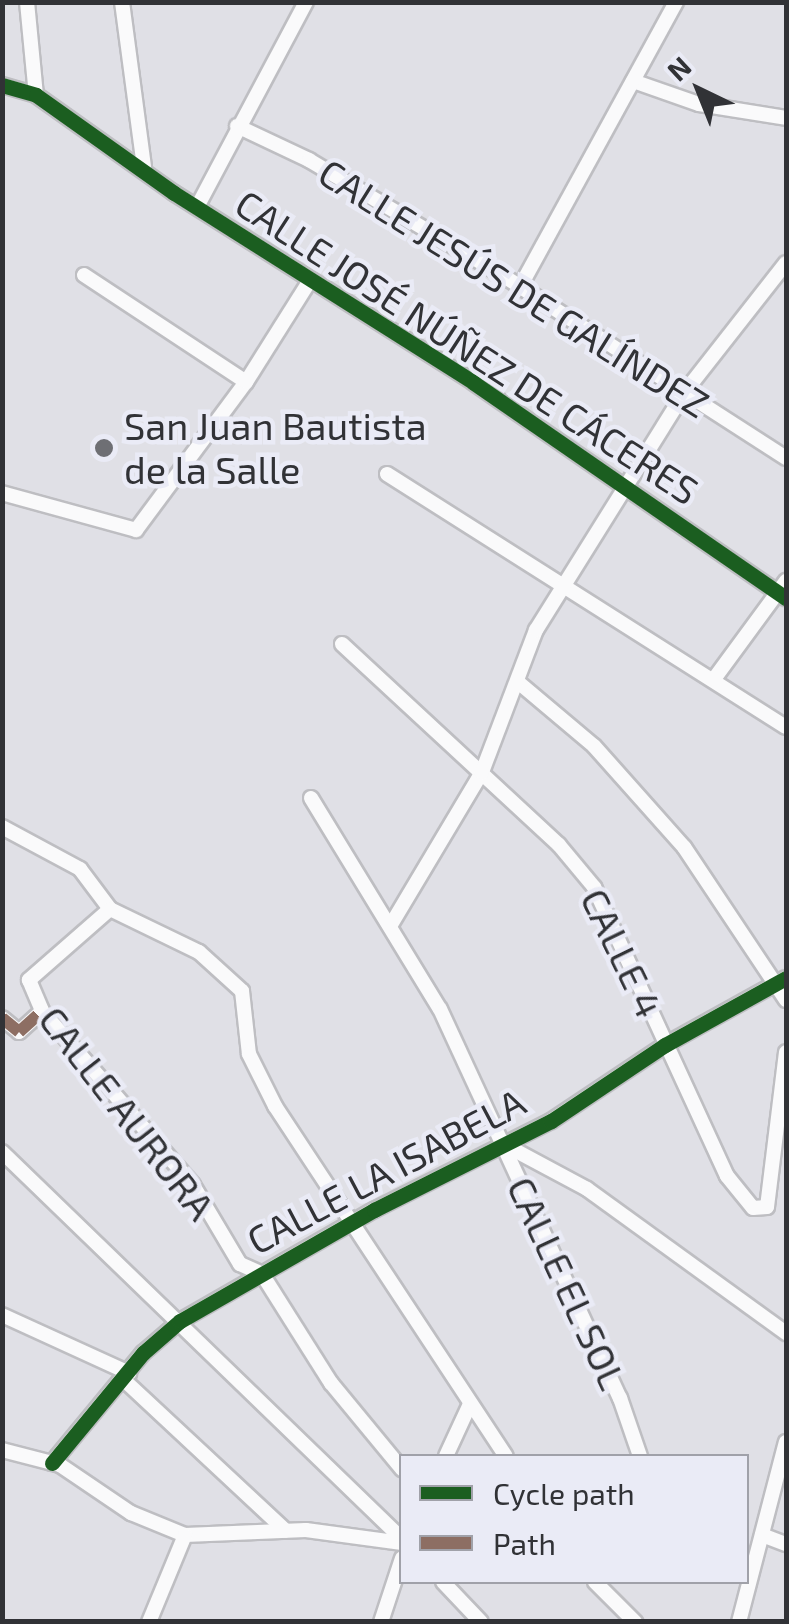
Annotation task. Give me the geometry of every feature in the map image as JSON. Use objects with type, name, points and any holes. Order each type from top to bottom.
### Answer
[{"type":"street","points":[[27,2],[36,95]]},
{"type":"street","points":[[122,2],[144,167]]},
{"type":"street","points":[[197,207],[306,2]]},
{"type":"street","points":[[520,287],[676,2]]},
{"type":"street","points":[[633,81],[699,104],[786,118]]},
{"type":"street","name":"CALLE JOSÉ NÚÑEZ DE CÁCERES","points":[[2,85],[36,95],[309,282],[784,591]]},
{"type":"street","name":"CALLE JESÚS DE GALÍNDEZ","points":[[238,126],[309,160],[520,287],[786,458]]},
{"type":"street","points":[[392,923],[482,772],[536,630],[684,393],[786,263]]},
{"type":"street","points":[[84,275],[246,382]]},
{"type":"street","points":[[2,493],[136,530],[246,382],[309,282]]},
{"type":"street","points":[[388,474],[786,727]]},
{"type":"street","points":[[714,678],[784,591]]},
{"type":"street","name":"CALLE 4","points":[[342,644],[482,772],[594,886],[727,1176],[753,1208],[767,1206],[786,1052]]},
{"type":"street","points":[[518,682],[594,746],[684,847],[782,980],[786,1000]]},
{"type":"street","name":"CALLE EL SOL","points":[[311,798],[392,923],[504,1145],[535,1223],[620,1398],[639,1454]]},
{"type":"street","points":[[2,827],[80,869],[110,910],[199,952],[242,991],[249,1054],[258,1074],[505,1454]]},
{"type":"street","name":"CALLE AURORA","points":[[110,910],[29,980],[42,1011],[193,1185],[240,1264],[262,1274],[331,1382],[399,1465]]},
{"type":"street","name":"CALLE LA ISABELA","points":[[52,1463],[126,1377],[180,1322],[353,1222],[504,1145],[665,1045],[782,980]]},
{"type":"street","points":[[2,1018],[19,1032],[42,1011]]},
{"type":"street","points":[[504,1145],[588,1188],[786,1333]]},
{"type":"street","points":[[2,1152],[399,1538]]},
{"type":"street","points":[[2,1315],[126,1377],[286,1530]]},
{"type":"street","points":[[447,1454],[470,1404]]},
{"type":"street","points":[[739,1622],[786,1442]]},
{"type":"street","points":[[2,1450],[52,1463],[132,1514],[185,1535],[286,1530],[399,1541]]},
{"type":"street","points":[[149,1622],[185,1535]]},
{"type":"street","points":[[762,1535],[786,1544]]},
{"type":"street","points":[[381,1622],[399,1567]]},
{"type":"street","points":[[445,1584],[481,1622]]},
{"type":"street","points":[[597,1584],[635,1622]]},
{"type":"marked path","points":[[2,1018],[19,1032],[42,1011]]},
{"type":"cycle path","points":[[2,85],[36,95],[174,193],[474,383],[786,598]]},
{"type":"cycle path","points":[[52,1463],[143,1353],[180,1321],[374,1210],[551,1121],[665,1045],[786,978]]},
{"type":"place","name":"San Juan Bautista de la Salle","points":[[104,448]]}]
